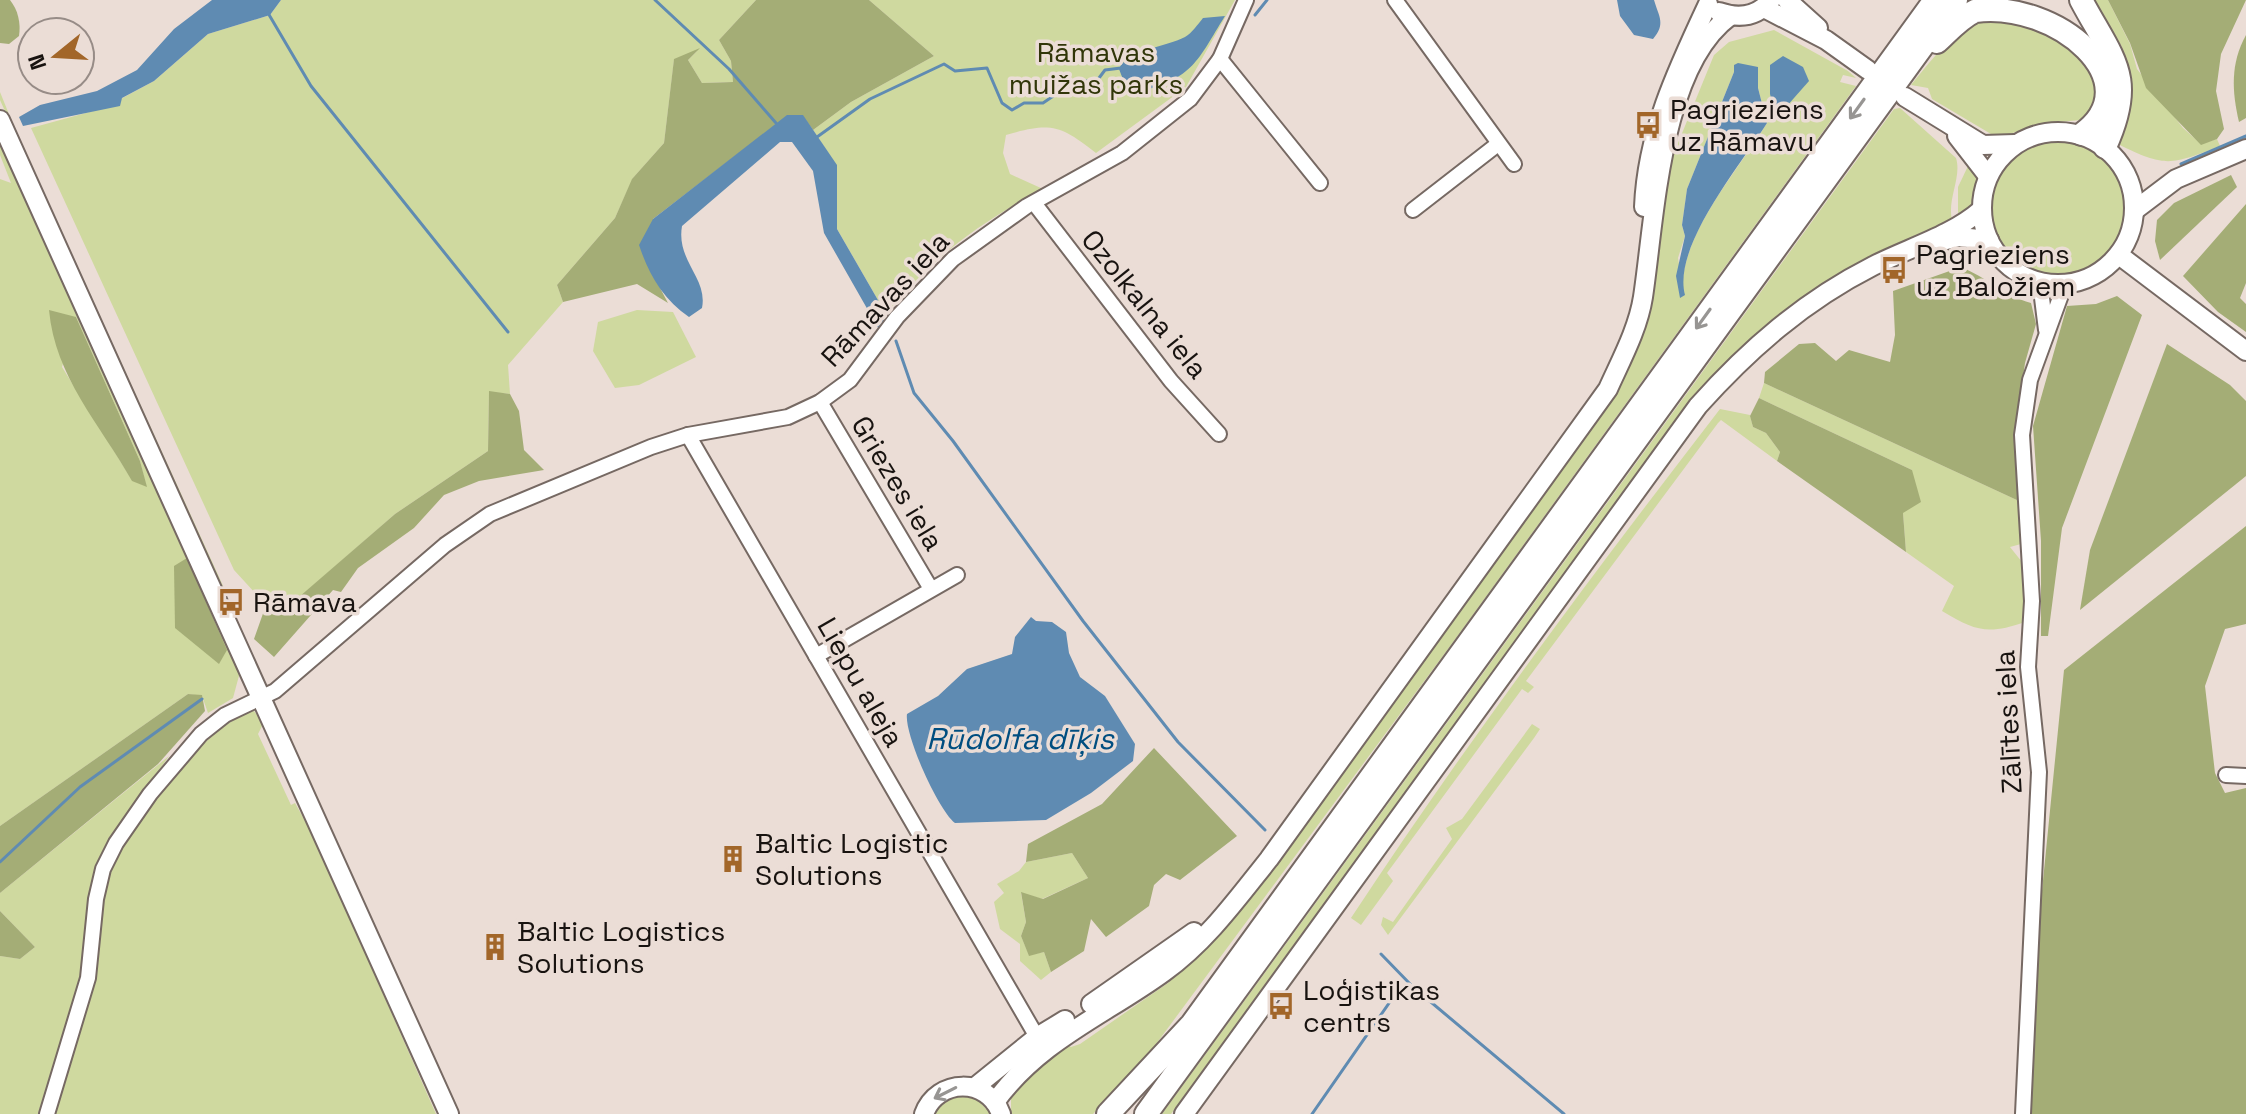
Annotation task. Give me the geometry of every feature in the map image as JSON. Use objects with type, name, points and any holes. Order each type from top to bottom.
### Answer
[{"type":"highway","points":[[1108,1114],[1192,1024],[1935,0]]},
{"type":"highway","points":[[1146,1114],[1871,121],[1956,0]]},
{"type":"highway","points":[[2081,0],[2112,51],[2120,78],[2117,120],[2105,147]]},
{"type":"highway","points":[[1916,55],[1930,49],[1960,20],[1994,4],[2019,3],[2048,9],[2084,34],[2101,65],[2105,89],[2102,113],[2096,124],[2082,134]]},
{"type":"highway","points":[[1124,1114],[1163,1058]]},
{"type":"main road","points":[[1787,0],[1826,40]]},
{"type":"main road","points":[[1646,254],[1645,183],[1654,134],[1671,80],[1706,2],[1730,16],[1742,17],[1768,4],[1868,70]]},
{"type":"main road","points":[[975,1087],[998,1108],[1019,1071],[1044,1049],[1178,961],[1219,922],[1608,389],[1639,313],[1664,151],[1683,89],[1707,38],[1730,16]]},
{"type":"main road","points":[[1905,97],[1983,145],[2015,144],[2052,131],[2082,134],[2105,147],[2128,177],[2135,210],[2132,230],[2119,255],[2095,275],[2065,284],[2040,282],[2007,265],[1989,240],[1981,210],[1988,176],[2015,144]]},
{"type":"main road","points":[[0,120],[449,1114]]},
{"type":"main road","points":[[1948,125],[1988,176]]},
{"type":"main road","points":[[2135,210],[2176,179],[2246,149]]},
{"type":"main road","points":[[2128,177],[2176,179]]},
{"type":"main road","points":[[1184,1114],[1698,406],[1746,353],[1788,319],[1840,284],[1981,210]]},
{"type":"main road","points":[[1923,243],[1959,237],[1989,240]]},
{"type":"main road","points":[[2119,255],[2246,351]]},
{"type":"main road","points":[[924,1114],[934,1097],[944,1090],[975,1087],[1037,1037],[1120,986],[1237,898]]},
{"type":"street","name":"Rāmavas iela","points":[[47,1114],[88,978],[98,884],[116,843],[177,760],[201,734],[225,715],[300,672],[445,545],[490,514],[688,435],[788,417],[820,402],[850,380],[897,317],[953,259],[1034,203],[1089,174],[1161,124],[1190,99],[1220,59],[1246,0]]},
{"type":"street","points":[[1395,0],[1514,164]]},
{"type":"street","points":[[1220,59],[1320,183]]},
{"type":"street","points":[[1413,210],[1498,144]]},
{"type":"street","name":"Ozolkalna iela","points":[[1034,203],[1171,381],[1219,434]]},
{"type":"street","name":"Zālītes iela","points":[[2040,282],[2046,330]]},
{"type":"street","name":"Zālītes iela","points":[[2023,1114],[2039,772],[2028,667],[2032,601],[2022,435],[2030,380],[2065,284]]},
{"type":"street","name":"Griezes iela","points":[[820,402],[931,589]]},
{"type":"street","name":"Liepu aleja","points":[[688,435],[1037,1037]]},
{"type":"street","name":"Griezes iela","points":[[816,656],[957,575]]},
{"type":"street","points":[[2226,775],[2246,776]]},
{"type":"green space","points":[[0,0],[10,0],[18,16],[16,38],[9,44],[0,43]]},
{"type":"green space","points":[[281,0],[756,0],[719,40],[731,61],[733,82],[702,83],[688,60],[697,51],[674,60],[664,143],[633,178],[615,218],[557,285],[563,302],[508,365],[510,394],[489,392],[488,451],[395,514],[284,611],[266,605],[234,570],[31,128],[104,108],[154,81],[208,34],[270,15]]},
{"type":"green space","points":[[756,0],[869,0],[934,56],[851,102],[813,130],[802,115],[787,116],[653,219],[660,288],[668,303],[637,284],[563,302],[557,285],[615,218],[632,179],[664,143],[674,59],[700,48],[688,60],[702,83],[733,82],[731,61],[719,40]]},
{"type":"green space","name":"Rāmavas muižas parks","points":[[869,0],[1235,0],[1186,87],[1096,153],[1073,137],[1054,129],[1034,128],[1006,135],[1003,153],[1010,174],[1043,189],[997,215],[958,243],[922,275],[886,314],[837,229],[837,166],[813,130],[851,102],[934,56]]},
{"type":"green space","points":[[2094,0],[2108,0],[2130,44],[2137,69],[2183,128],[2201,144],[2217,139],[2220,146],[2169,161],[2147,157],[2118,144],[2127,90],[2122,47]]},
{"type":"green space","points":[[2108,0],[2246,0],[2221,54],[2216,91],[2224,129],[2217,139],[2201,145],[2146,88],[2130,43]]},
{"type":"green space","points":[[2002,11],[2086,49],[2097,97],[2087,116],[2080,120],[2039,124],[1992,140],[1991,134],[1932,99],[1928,88],[1911,85],[1950,40],[1971,25]]},
{"type":"green space","points":[[1774,30],[1848,71],[1856,78],[1843,75],[1840,82],[1856,86],[1451,645],[1145,1059],[1093,1114],[1011,1114],[1011,1091],[1062,1042],[1071,1047],[1080,1044],[1168,983],[1186,963],[1608,403],[1667,170],[1714,55],[1729,42]],"holes":[[[1758,67],[1758,88],[1767,123],[1704,220],[1686,261],[1682,283],[1678,258],[1685,236],[1682,225],[1687,189],[1734,72]]]},
{"type":"green space","points":[[2246,35],[2246,118],[2239,122],[2234,78],[2237,57]]},
{"type":"green space","points":[[0,92],[225,590],[202,550],[0,100]]},
{"type":"green space","points":[[1900,108],[1956,158],[1952,220],[1872,257],[1798,302],[1732,357],[1702,389],[1673,423],[1171,1114],[1162,1114],[1894,109]]},
{"type":"green space","points":[[0,139],[240,672],[233,698],[208,713],[202,696],[188,694],[0,826],[0,179],[11,183],[0,155]],"holes":[[[76,317],[140,461],[146,486],[132,480],[62,367]]]},
{"type":"green space","points":[[2059,140],[2085,145],[2107,160],[2122,182],[2127,208],[2122,234],[2107,256],[2085,271],[2059,276],[2033,271],[2011,256],[1996,234],[1991,208],[1996,182],[2011,160],[2033,145]]},
{"type":"green space","points":[[1969,164],[1978,173],[1977,187],[1971,205],[1958,221],[1958,187]]},
{"type":"green space","points":[[2231,175],[2237,187],[2160,260],[2155,241],[2157,220],[2174,203]]},
{"type":"green space","points":[[2246,204],[2246,283],[2240,298],[2246,304],[2246,332],[2218,312],[2183,276]]},
{"type":"green space","points":[[1961,267],[2012,296],[2031,303],[2036,324],[2025,363],[2015,436],[2019,501],[1764,383],[1765,372],[1799,344],[1815,343],[1836,361],[1849,350],[1890,362],[1895,335],[1893,291]]},
{"type":"green space","points":[[2117,296],[2142,315],[2062,528],[2048,636],[2041,636],[2041,541],[2033,426],[2067,306],[2096,304]]},
{"type":"green space","points":[[49,310],[76,317],[140,461],[147,487],[132,481],[69,379],[53,334]]},
{"type":"green space","points":[[637,310],[673,312],[696,357],[639,385],[615,388],[593,351],[598,322]]},
{"type":"green space","points":[[2167,344],[2230,385],[2246,401],[2246,476],[2080,610],[2090,550]]},
{"type":"green space","points":[[1764,383],[2019,501],[2021,544],[2010,547],[2022,562],[2025,622],[2001,629],[1982,629],[1942,611],[1954,586],[1906,552],[1903,513],[1912,470],[1759,398]]},
{"type":"green space","points":[[489,391],[510,394],[519,411],[524,450],[544,470],[479,481],[444,495],[414,528],[358,568],[341,592],[333,590],[274,657],[254,639],[266,605],[284,610],[395,514],[488,451]]},
{"type":"green space","points":[[1759,398],[1912,470],[1921,502],[1903,513],[1906,552],[1777,461],[1780,452],[1766,433],[1753,427],[1750,416]]},
{"type":"green space","points":[[1720,409],[1750,415],[1753,427],[1766,433],[1780,452],[1777,461],[1721,420],[1718,423],[1526,681],[1534,687],[1528,693],[1522,689],[1387,873],[1393,881],[1361,925],[1351,918],[1531,660]]},
{"type":"green space","points":[[2246,526],[2246,624],[2225,629],[2205,686],[2215,773],[2225,793],[2246,788],[2246,1114],[2028,1114],[2034,971],[2064,670]]},
{"type":"green space","points":[[187,558],[227,650],[219,664],[175,628],[174,566]]},
{"type":"green space","points":[[188,694],[202,695],[205,711],[158,764],[0,893],[0,826]]},
{"type":"green space","points":[[252,709],[264,722],[258,734],[291,805],[295,803],[314,837],[436,1114],[52,1114],[96,974],[101,899],[111,866],[142,813],[185,762],[208,740]]},
{"type":"green space","points":[[1532,724],[1540,729],[1534,738],[1388,935],[1381,925],[1383,917],[1393,922],[1452,839],[1446,828],[1462,819]]},
{"type":"green space","points":[[1154,748],[1237,836],[1180,880],[1166,874],[1154,885],[1149,906],[1106,937],[1091,919],[1084,951],[1051,972],[1044,952],[1029,956],[1021,936],[1026,922],[1021,892],[1043,899],[1088,878],[1072,853],[1026,862],[1028,844],[1102,804]]},
{"type":"green space","points":[[169,756],[100,857],[88,900],[84,966],[38,1114],[0,1114],[0,956],[20,959],[35,947],[0,911],[0,893]]},
{"type":"green space","points":[[1072,853],[1088,878],[1042,899],[1021,893],[1026,922],[1021,936],[1029,955],[1044,952],[1051,972],[1041,980],[1020,961],[1020,944],[1000,929],[994,902],[1004,893],[997,884],[1019,871],[1026,862]]},
{"type":"green space","points":[[0,911],[35,947],[20,959],[0,956]]},
{"type":"green space","points":[[963,1095],[977,1099],[991,1114],[933,1114],[943,1102]]},
{"type":"water","points":[[212,0],[281,0],[270,15],[208,34],[154,81],[122,98],[120,106],[23,126],[19,117],[40,105],[77,96],[96,96],[96,91],[137,70],[174,29]]},
{"type":"water","points":[[1617,0],[1654,0],[1660,25],[1653,39],[1634,35],[1620,16]]},
{"type":"water","points":[[1225,16],[1200,56],[1183,74],[1157,87],[1138,92],[1124,82],[1119,69],[1130,57],[1185,37],[1203,18]]},
{"type":"water","points":[[1783,56],[1803,67],[1809,81],[1779,115],[1775,114],[1770,94],[1770,65]]},
{"type":"water","points":[[1734,65],[1758,67],[1758,88],[1767,123],[1698,230],[1684,275],[1685,295],[1680,298],[1676,276],[1685,236],[1682,225],[1687,189],[1734,72]]},
{"type":"water","points":[[787,115],[803,115],[837,165],[837,229],[886,314],[887,327],[881,333],[824,233],[813,171],[792,142],[780,142],[682,226],[683,249],[701,287],[702,308],[689,317],[664,294],[647,266],[639,245],[653,219]]},
{"type":"water","name":"Rūdolfa dīķis","points":[[1031,617],[1036,621],[1052,622],[1066,632],[1069,653],[1080,677],[1105,696],[1135,744],[1133,761],[1091,793],[1046,820],[955,823],[940,803],[924,771],[911,738],[907,714],[938,696],[967,669],[1012,654],[1015,637]]},
{"type":"waterway","points":[[655,0],[729,69],[776,123]]},
{"type":"waterway","points":[[1255,15],[1267,0]]},
{"type":"waterway","points":[[268,13],[311,86],[508,332]]},
{"type":"waterway","points":[[817,137],[870,99],[944,64],[955,71],[987,68],[1002,103],[1012,110],[1024,103],[1043,103],[1077,80],[1096,82],[1105,70],[1121,68]]},
{"type":"waterway","points":[[2181,164],[2246,136]]},
{"type":"waterway","points":[[896,341],[914,393],[953,441],[1083,621],[1178,742],[1265,830]]},
{"type":"waterway","points":[[0,862],[80,787],[202,699]]},
{"type":"waterway","points":[[1381,954],[1413,987],[1564,1114]]},
{"type":"waterway","points":[[1312,1114],[1394,996]]},
{"type":"place","name":"Pagrieziens uz Rāmavu","points":[[1648,125]]},
{"type":"place","name":"Pagrieziens uz Baložiem","points":[[1894,270]]},
{"type":"place","name":"Rāmava","points":[[231,602]]},
{"type":"place","name":"Baltic Logistic Solutions","points":[[733,859]]},
{"type":"place","name":"Baltic Logistics Solutions","points":[[495,947]]},
{"type":"place","name":"Loģistikas centrs","points":[[1281,1006]]}]
